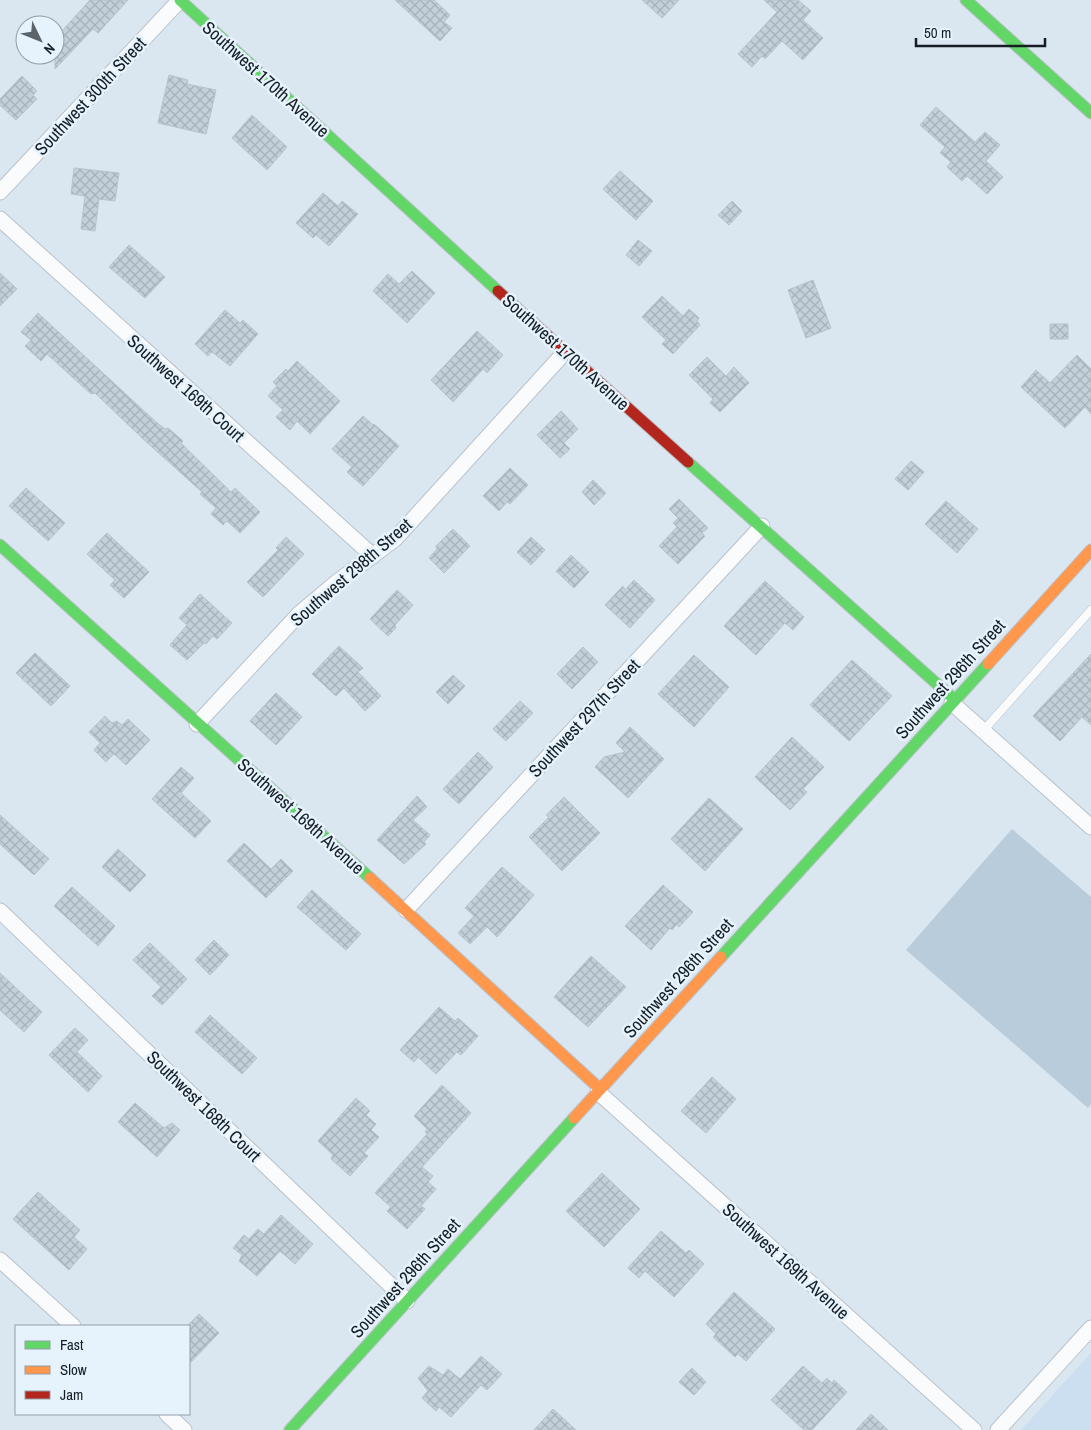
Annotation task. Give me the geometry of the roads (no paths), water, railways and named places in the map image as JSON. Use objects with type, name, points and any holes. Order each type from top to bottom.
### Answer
[{"type":"street","name":"Southwest 300th Street","points":[[0,192],[180,0]]},
{"type":"street","name":"Southwest 170th Avenue","points":[[180,0],[565,352],[762,526],[954,702],[983,731],[1091,827]]},
{"type":"street","points":[[966,0],[1091,113]]},
{"type":"street","name":"Southwest 169th Court","points":[[0,219],[373,556]]},
{"type":"street","name":"Southwest 298th Street","points":[[197,724],[299,614],[337,582],[395,539],[565,352]]},
{"type":"street","name":"Southwest 297th Street","points":[[406,910],[762,526]]},
{"type":"street","name":"Southwest 169th Avenue","points":[[0,545],[406,910],[599,1090],[974,1430]]},
{"type":"street","name":"Southwest 296th Street","points":[[290,1430],[1091,550]]},
{"type":"street","name":"Southwest 168th Court","points":[[0,911],[407,1301]]},
{"type":"street","points":[[0,1260],[72,1325]]},
{"type":"street","points":[[998,1430],[1091,1328]]},
{"type":"street","points":[[168,1415],[184,1430]]},
{"type":"lane","points":[[983,731],[1091,610]]}]
